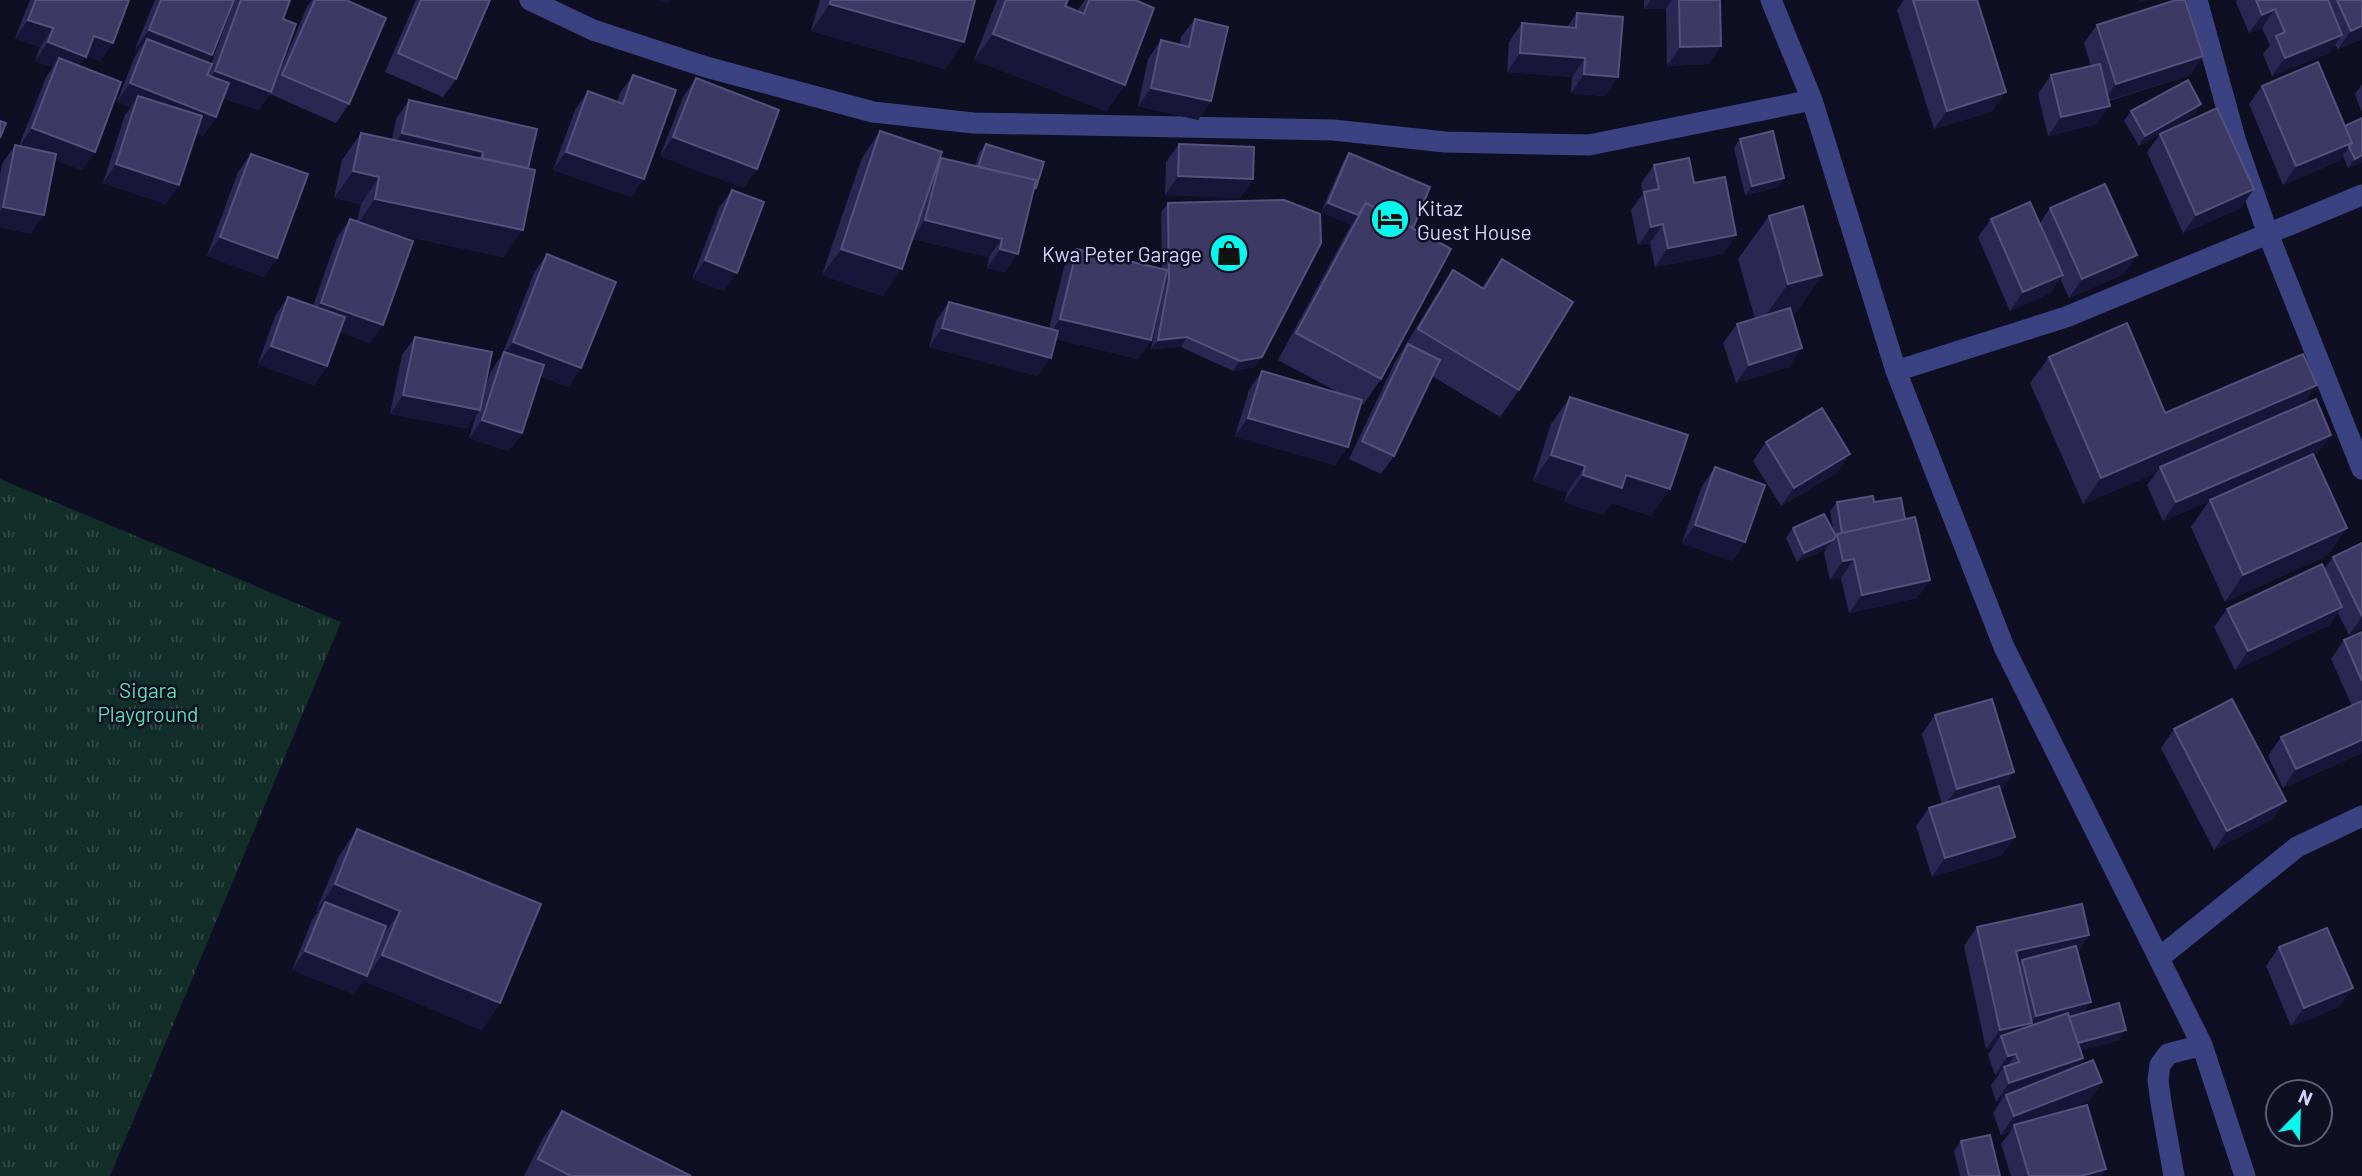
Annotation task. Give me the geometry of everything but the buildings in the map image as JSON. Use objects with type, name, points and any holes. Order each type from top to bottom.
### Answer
[{"type":"street","points":[[530,0],[593,30],[706,67],[873,112],[973,123],[1332,130],[1445,142],[1589,145],[1812,100]]},
{"type":"street","points":[[1772,0],[1812,100],[1896,370],[2004,647],[2202,1045],[2245,1176]]},
{"type":"street","points":[[2197,0],[2236,142],[2268,234],[2362,469]]},
{"type":"street","points":[[1896,370],[2066,317],[2362,195]]},
{"type":"street","points":[[2159,958],[2297,847],[2362,816]]},
{"type":"street","points":[[2174,1176],[2159,1091],[2160,1065],[2168,1054],[2202,1045]]},
{"type":"green space","name":"Sigara Playground","points":[[0,479],[341,622],[110,1176],[0,1176]]},
{"type":"place","name":"Kitaz Guest House","points":[[1390,219]]},
{"type":"place","name":"Kwa Peter Garage","points":[[1229,253]]}]
